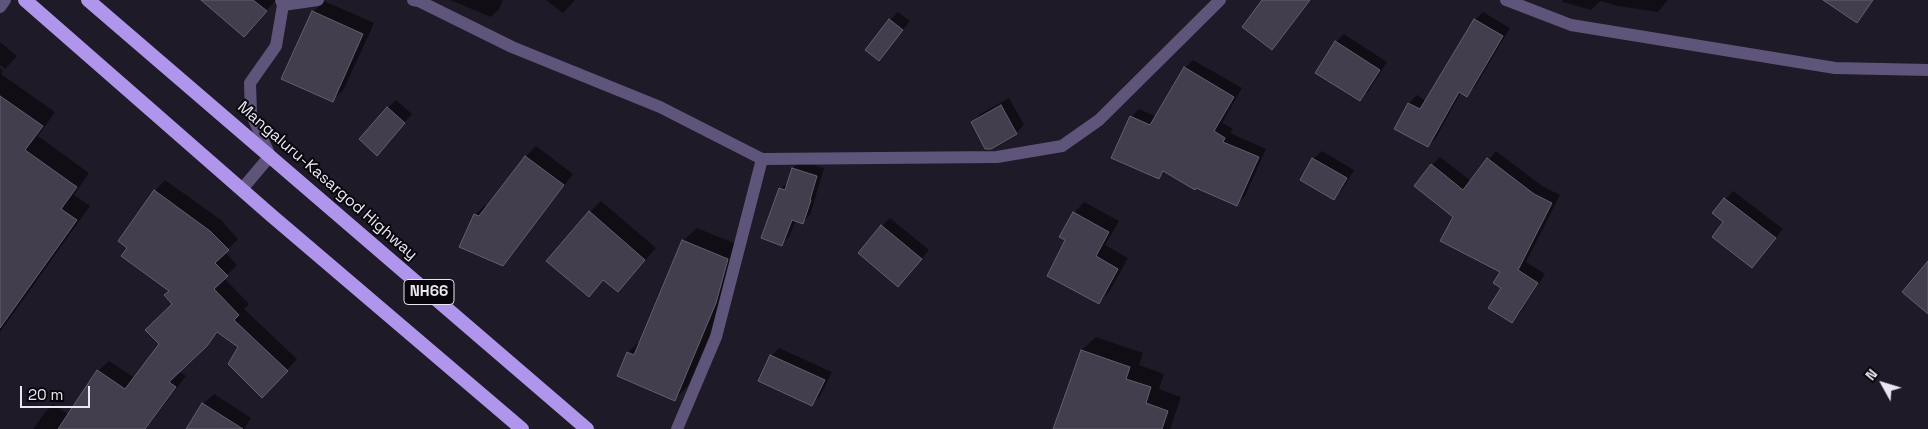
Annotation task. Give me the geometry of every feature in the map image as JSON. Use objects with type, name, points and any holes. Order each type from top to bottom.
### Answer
[{"type":"highway","name":"NH66","points":[[25,0],[522,429]]},
{"type":"highway","name":"Mangaluru-Kasargod Highway","points":[[88,0],[588,429]]},
{"type":"street","points":[[0,7],[5,0]]},
{"type":"street","points":[[242,189],[270,156],[251,113],[250,83],[276,46],[282,3],[318,0]]},
{"type":"street","points":[[413,0],[419,1],[512,47],[660,107],[762,159],[997,157],[1062,146],[1100,120],[1220,0]]},
{"type":"street","points":[[1506,0],[1570,25],[1836,68],[1928,70]]},
{"type":"street","points":[[677,429],[716,337],[762,159]]},
{"type":"building","points":[[201,0],[253,0],[267,11],[244,37]]},
{"type":"building","points":[[1262,0],[1310,0],[1272,50],[1242,27]]},
{"type":"building","points":[[1823,0],[1873,0],[1857,23]]},
{"type":"building","points":[[312,11],[363,34],[333,102],[281,79]]},
{"type":"building","points":[[889,19],[903,30],[879,61],[865,50]]},
{"type":"building","points":[[1474,19],[1503,36],[1467,97],[1459,92],[1428,147],[1394,129],[1408,103],[1420,109]]},
{"type":"building","points":[[1335,41],[1380,70],[1360,101],[1315,73]]},
{"type":"building","points":[[1184,67],[1234,97],[1214,131],[1225,138],[1223,142],[1259,157],[1237,206],[1196,188],[1195,190],[1163,171],[1159,179],[1111,158],[1130,116],[1150,125]]},
{"type":"building","points":[[0,96],[43,126],[25,150],[77,187],[61,209],[77,220],[0,328]]},
{"type":"building","points":[[1001,105],[1017,134],[991,149],[985,149],[971,122]]},
{"type":"building","points":[[387,107],[405,123],[377,156],[359,139]]},
{"type":"building","points":[[525,156],[564,185],[503,266],[459,247],[474,214],[479,216]]},
{"type":"building","points":[[1312,158],[1347,178],[1334,200],[1300,180]]},
{"type":"building","points":[[1487,158],[1534,194],[1552,203],[1518,270],[1538,283],[1512,323],[1488,308],[1501,288],[1493,283],[1500,272],[1440,241],[1453,217],[1414,186],[1431,164],[1463,190]]},
{"type":"building","points":[[792,168],[817,176],[803,224],[792,220],[782,246],[761,238],[779,188],[785,190]]},
{"type":"building","points":[[154,190],[210,231],[229,250],[215,263],[228,276],[214,289],[239,315],[234,320],[288,371],[262,398],[228,364],[238,347],[217,332],[207,346],[169,382],[176,387],[145,429],[58,429],[97,370],[125,389],[159,344],[145,330],[172,304],[164,295],[169,291],[121,256],[127,248],[118,241]]},
{"type":"building","points":[[1724,198],[1776,238],[1752,268],[1712,237],[1723,222],[1712,213]]},
{"type":"building","points":[[589,211],[645,260],[618,292],[603,280],[589,297],[546,261]]},
{"type":"building","points":[[1073,212],[1109,232],[1096,256],[1118,269],[1099,304],[1047,276],[1065,240],[1059,237]]},
{"type":"building","points":[[881,225],[922,259],[898,287],[858,253]]},
{"type":"building","points":[[682,240],[728,259],[716,303],[675,401],[617,376],[627,352],[634,355]]},
{"type":"building","points":[[1928,261],[1928,314],[1902,292]]},
{"type":"building","points":[[1081,350],[1130,367],[1126,379],[1151,387],[1146,403],[1168,411],[1162,429],[1053,429]]},
{"type":"building","points":[[770,355],[825,380],[812,406],[758,381]]},
{"type":"building","points":[[202,403],[243,429],[186,429]]}]
